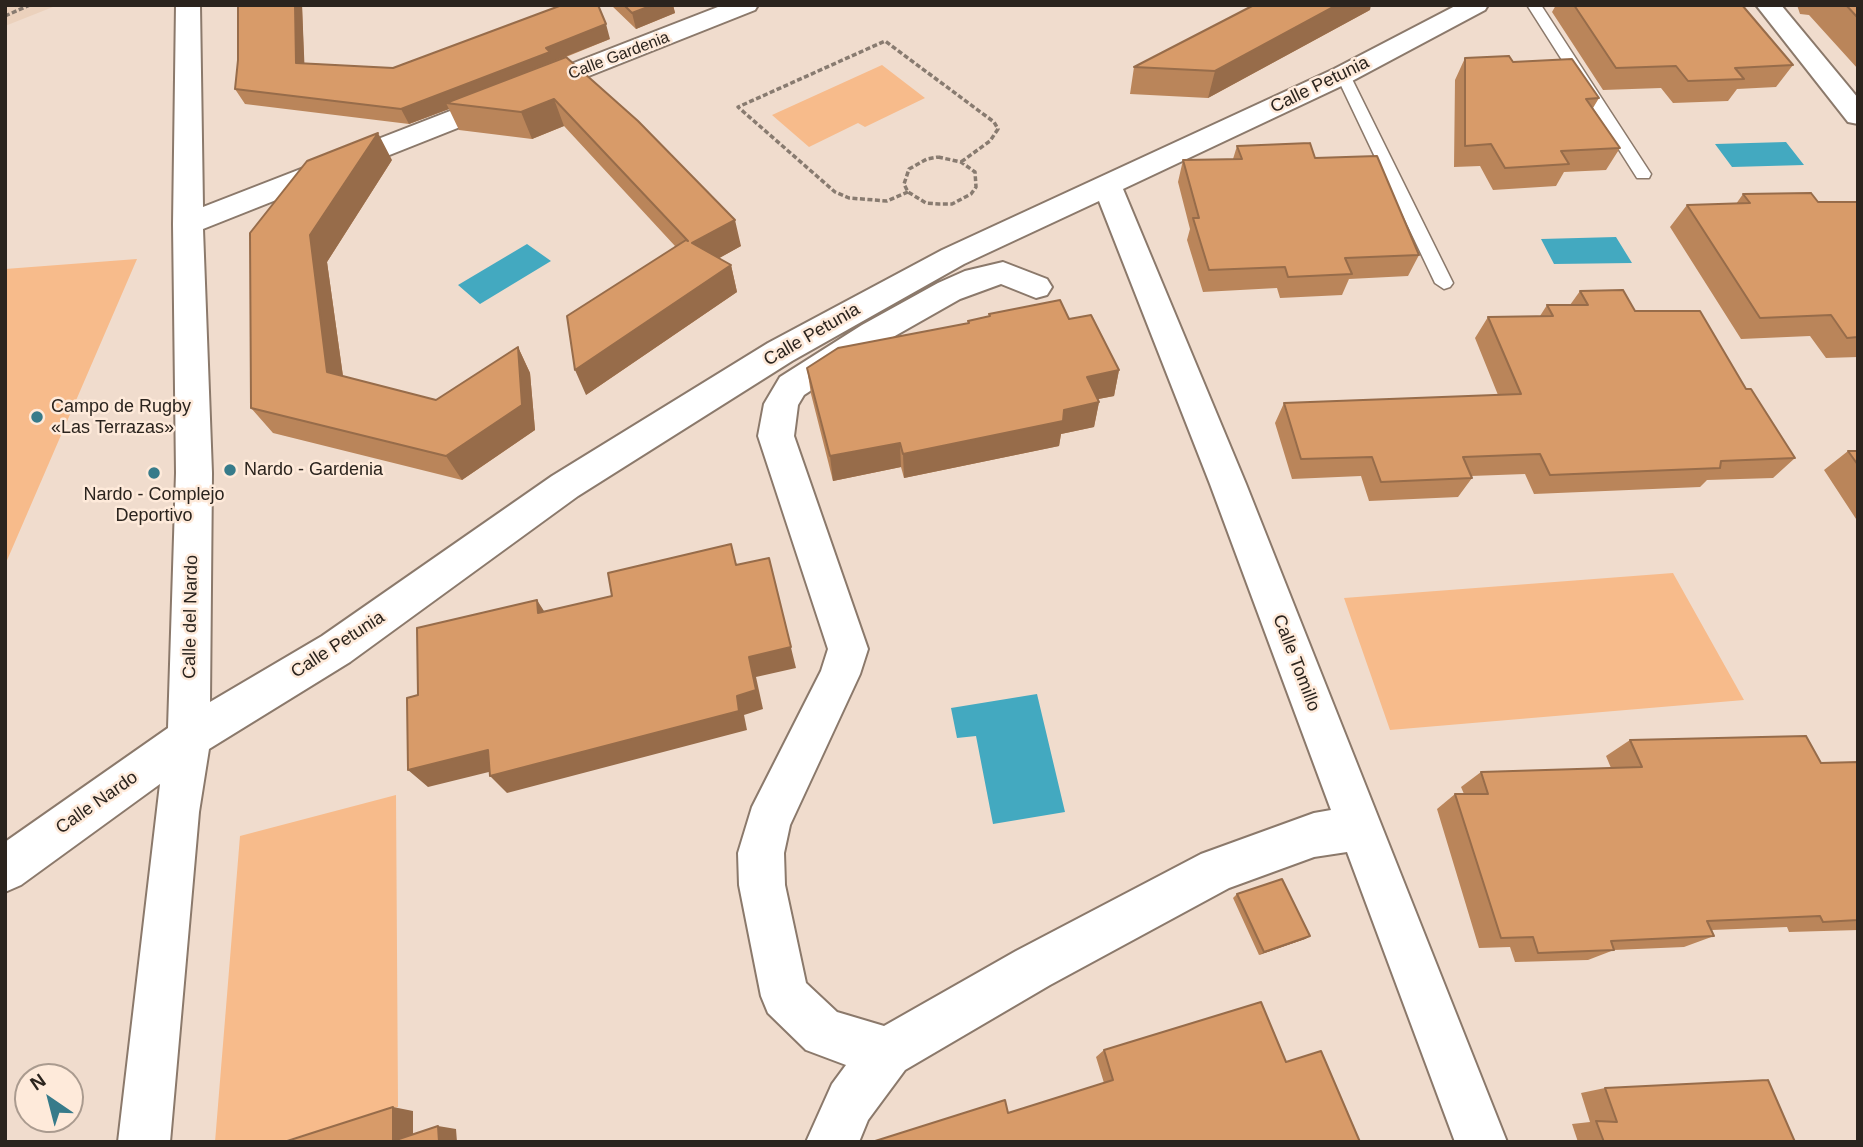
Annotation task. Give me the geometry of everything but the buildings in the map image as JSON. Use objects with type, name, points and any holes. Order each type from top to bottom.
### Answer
[{"type":"street","name":"Calle del Nardo","points":[[144,1142],[177,812],[190,738],[194,474],[188,224],[188,5]]},
{"type":"street","points":[[1768,5],[1858,116]]},
{"type":"street","name":"Calle Petunia","points":[[190,738],[336,649],[565,486],[780,352],[953,257],[1343,75],[1473,6]]},
{"type":"street","name":"Calle Gardenia","points":[[188,224],[738,7]]},
{"type":"street","name":"Calle Tomillo","points":[[1107,185],[1228,484],[1481,1142]]},
{"type":"street","points":[[887,1052],[823,1033],[785,996],[762,885],[761,853],[768,822],[840,674],[848,649],[776,436],[781,404],[792,386],[874,332],[949,291],[976,279],[1003,273],[1036,287]]},
{"type":"street","name":"Calle Nardo","points":[[5,869],[190,738]]},
{"type":"street","points":[[832,1142],[850,1102],[887,1052],[1033,968],[1217,870],[1314,835],[1360,828]]},
{"type":"lane","points":[[1534,5],[1643,174]]},
{"type":"lane","points":[[1343,75],[1444,283]]},
{"type":"path","points":[[5,16],[30,5]]},
{"type":"path","points":[[908,192],[887,201],[849,198],[835,192],[738,107],[885,41],[994,122],[998,129],[990,141],[961,162]]},
{"type":"path","points":[[938,157],[961,162],[975,172],[978,179],[976,187],[963,200],[952,204],[926,203],[908,192],[904,176],[909,169],[917,163],[938,157]]},
{"type":"shaded area","points":[[5,5],[58,5],[5,26]]},
{"type":"shaded area","points":[[882,65],[925,98],[865,127],[858,123],[809,147],[772,115]]},
{"type":"shaded area","name":"Campo de Rugby «Las Terrazas»","points":[[137,259],[5,565],[5,269]]},
{"type":"shaded area","points":[[1673,573],[1744,700],[1390,730],[1344,598]]},
{"type":"shaded area","points":[[396,795],[398,1107],[280,1142],[215,1142],[240,836]]},
{"type":"water","points":[[1786,142],[1804,165],[1732,167],[1715,144]]},
{"type":"water","points":[[1616,237],[1632,263],[1554,264],[1541,239]]},
{"type":"water","points":[[527,244],[551,261],[480,304],[458,285]]},
{"type":"water","points":[[1037,694],[1065,812],[993,824],[976,736],[957,738],[951,708]]},
{"type":"place","name":"Campo de Rugby «Las Terrazas»","points":[[37,417]]},
{"type":"place","name":"Nardo - Gardenia","points":[[230,470]]},
{"type":"place","name":"Nardo - Complejo Deportivo","points":[[154,473]]}]
